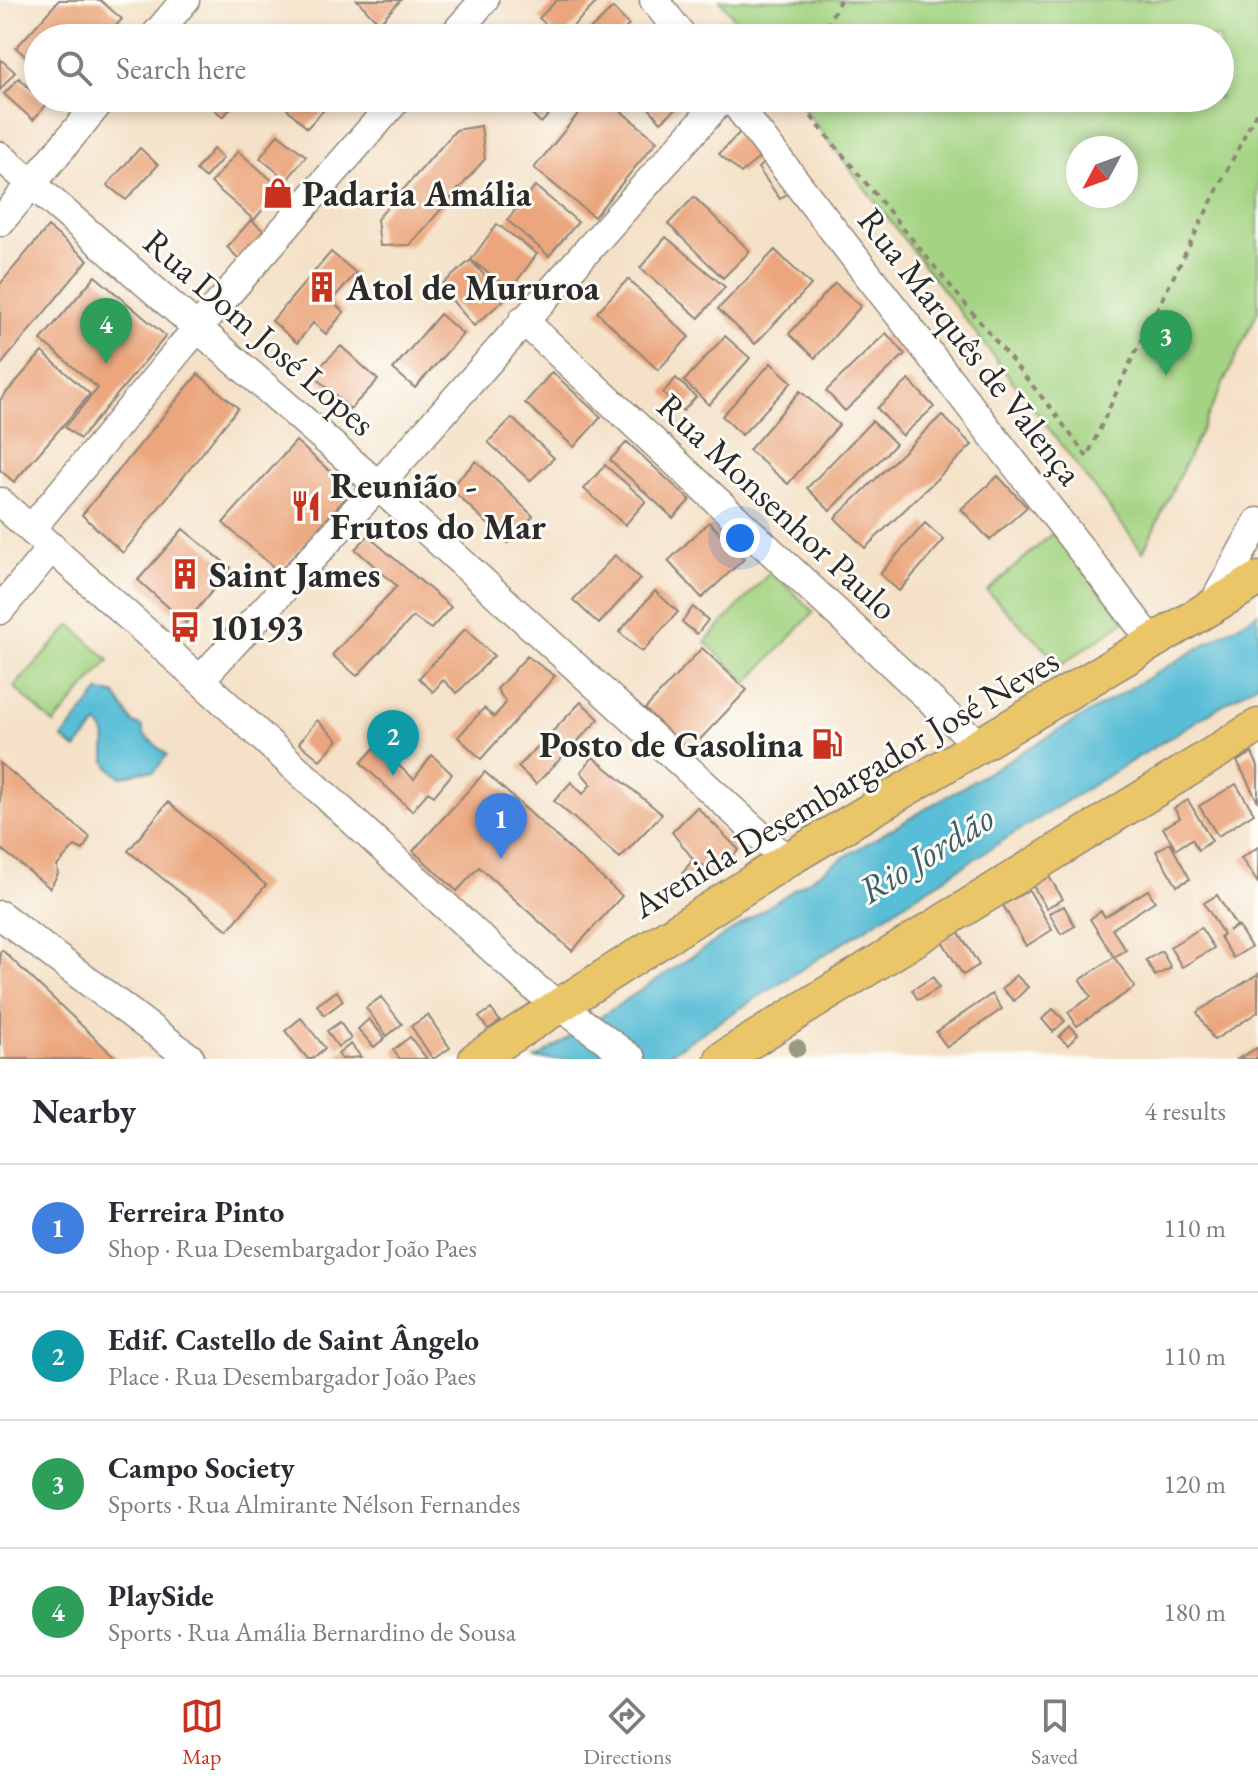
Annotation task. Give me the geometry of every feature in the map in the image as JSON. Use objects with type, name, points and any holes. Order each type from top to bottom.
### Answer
[{"type":"main road","name":"Avenida Desembargador José Neves","points":[[476,1059],[564,1011],[787,860],[1258,579]]},
{"type":"main road","points":[[722,1059],[1258,726]]},
{"type":"street","points":[[165,24],[185,0]]},
{"type":"street","points":[[463,24],[484,0]]},
{"type":"street","points":[[654,0],[673,24]]},
{"type":"street","points":[[0,222],[91,112]]},
{"type":"street","points":[[0,610],[42,538],[197,328],[386,112]]},
{"type":"street","points":[[200,680],[378,486],[710,112]]},
{"type":"street","name":"Rua Marquês de Valença","points":[[742,112],[1152,641]]},
{"type":"street","name":"Rua Dom José Lopes","points":[[0,156],[378,486],[787,860]]},
{"type":"street","name":"Rua Monsenhor Paulo","points":[[523,320],[981,747]]},
{"type":"street","points":[[0,502],[200,680],[412,878],[564,1011],[632,1059]]},
{"type":"street","points":[[1212,606],[1258,522]]},
{"type":"street","points":[[0,915],[190,1058]]},
{"type":"path","points":[[828,24],[840,0]]},
{"type":"path","points":[[808,112],[1054,412],[1087,457],[1128,367],[1258,109]]},
{"type":"green space","points":[[720,0],[1258,0],[1258,311],[1143,552],[807,112],[1234,112],[1234,24],[739,24]]},
{"type":"green space","points":[[1053,533],[1125,621],[1061,665],[987,591]]},
{"type":"green space","points":[[771,571],[814,612],[748,682],[705,642]]},
{"type":"green space","points":[[71,625],[109,660],[54,724],[14,687]]},
{"type":"water","name":"Rio Jordão","points":[[1258,613],[1258,683],[1007,838],[661,1059],[536,1059],[844,857]]},
{"type":"water","points":[[99,692],[115,694],[133,723],[143,727],[143,734],[167,755],[154,772],[144,771],[122,777],[112,770],[105,757],[105,736],[97,724],[76,749],[62,738]]},
{"type":"building","points":[[59,0],[100,0],[122,19],[118,24],[38,24]]},
{"type":"building","points":[[357,0],[401,0],[379,23]]},
{"type":"building","points":[[557,0],[599,0],[575,24],[546,24],[539,18]]},
{"type":"building","points":[[613,8],[628,24],[596,24]]},
{"type":"building","points":[[24,39],[24,55],[16,48]]},
{"type":"building","points":[[0,59],[15,72],[0,90]]},
{"type":"building","points":[[19,78],[24,83],[24,112],[4,94]]},
{"type":"building","points":[[24,112],[40,112],[33,120]]},
{"type":"building","points":[[290,112],[322,112],[307,128]]},
{"type":"building","points":[[530,112],[551,112],[541,123]]},
{"type":"building","points":[[580,112],[622,112],[657,141],[594,217],[534,168]]},
{"type":"building","points":[[652,112],[672,112],[661,122]]},
{"type":"building","points":[[481,126],[485,159],[410,245],[380,246],[377,219],[456,130]]},
{"type":"building","points":[[743,129],[765,153],[741,173],[719,154]]},
{"type":"building","points":[[278,134],[306,156],[287,180],[260,158]]},
{"type":"building","points":[[140,148],[158,165],[126,200],[107,185]]},
{"type":"building","points":[[213,149],[223,158],[205,178],[196,170]]},
{"type":"building","points":[[238,151],[281,188],[254,220],[211,183]]},
{"type":"building","points":[[773,157],[795,187],[780,199],[758,168]]},
{"type":"building","points":[[535,186],[578,222],[549,256],[507,220]]},
{"type":"building","points":[[694,197],[750,251],[723,278],[668,224]]},
{"type":"building","points":[[251,220],[266,233],[240,260],[227,247]]},
{"type":"building","points":[[497,224],[537,254],[511,289],[471,260]]},
{"type":"building","points":[[48,227],[88,260],[0,366],[0,284]]},
{"type":"building","points":[[666,237],[725,287],[699,318],[640,268]]},
{"type":"building","points":[[775,250],[811,285],[755,344],[718,309]]},
{"type":"building","name":"Atol de Mururoa","points":[[331,252],[356,273],[331,301],[344,312],[326,334],[313,323],[297,343],[272,321]]},
{"type":"building","points":[[471,260],[505,299],[474,326],[440,286]]},
{"type":"building","points":[[95,276],[166,336],[80,439],[65,427],[98,388],[41,340]]},
{"type":"building","points":[[628,279],[689,337],[658,370],[597,312]]},
{"type":"building","points":[[835,283],[861,306],[815,358],[789,334]]},
{"type":"building","points":[[440,314],[463,334],[415,388],[393,369]]},
{"type":"building","points":[[886,333],[905,354],[845,411],[826,391]]},
{"type":"building","points":[[725,336],[750,358],[709,405],[684,381]]},
{"type":"building","points":[[341,346],[378,380],[350,409],[312,374]]},
{"type":"building","points":[[42,352],[90,394],[14,482],[0,470],[0,400]]},
{"type":"building","points":[[771,363],[792,382],[742,435],[722,416]]},
{"type":"building","points":[[552,372],[601,417],[574,447],[525,403]]},
{"type":"building","points":[[198,374],[238,408],[123,553],[82,515]]},
{"type":"building","points":[[676,378],[696,397],[683,411],[663,393]]},
{"type":"building","points":[[909,380],[934,407],[902,436],[877,408]]},
{"type":"building","points":[[800,391],[839,425],[788,484],[749,450]]},
{"type":"building","points":[[942,415],[972,445],[865,548],[835,518]]},
{"type":"building","points":[[512,418],[554,458],[530,481],[488,442]]},
{"type":"building","points":[[872,421],[896,444],[830,511],[807,488]]},
{"type":"building","points":[[296,441],[352,491],[279,572],[223,523]]},
{"type":"building","points":[[627,442],[690,500],[673,518],[610,460]]},
{"type":"building","points":[[476,461],[533,516],[508,543],[450,488]]},
{"type":"building","points":[[605,465],[646,501],[625,525],[584,489]]},
{"type":"building","points":[[998,476],[1027,507],[990,540],[961,509]]},
{"type":"building","points":[[709,522],[744,559],[702,598],[668,561]]},
{"type":"building","points":[[925,523],[944,540],[899,591],[880,574]]},
{"type":"building","name":"Saint James","points":[[183,529],[231,568],[186,623],[138,580]]},
{"type":"building","points":[[368,536],[451,607],[431,629],[413,617],[357,676],[332,655],[397,586],[355,549]]},
{"type":"building","points":[[615,555],[640,579],[599,624],[573,600]]},
{"type":"building","points":[[655,591],[678,612],[642,652],[619,632]]},
{"type":"building","points":[[693,607],[708,620],[697,634],[682,622]]},
{"type":"building","points":[[465,629],[494,656],[457,693],[443,680],[433,692],[419,678]]},
{"type":"building","points":[[702,648],[747,690],[689,751],[645,709]]},
{"type":"building","points":[[527,656],[555,676],[481,759],[458,737],[484,708],[494,717],[506,703],[497,689]]},
{"type":"building","points":[[581,702],[599,719],[536,784],[518,767]]},
{"type":"building","points":[[317,720],[338,740],[320,760],[299,743]]},
{"type":"building","points":[[391,720],[413,743],[400,756],[377,735]]},
{"type":"building","points":[[376,746],[414,779],[432,755],[452,774],[434,796],[428,792],[412,811],[361,763]]},
{"type":"building","points":[[1252,753],[1258,766],[1258,802],[1237,761]]},
{"type":"building","points":[[593,757],[662,814],[620,858],[554,801],[571,782],[583,794],[591,784],[581,772]]},
{"type":"building","points":[[0,763],[90,837],[83,850],[75,846],[57,866],[58,874],[50,888],[0,848]]},
{"type":"building","points":[[485,772],[622,896],[572,951],[479,867],[457,891],[413,851]]},
{"type":"building","points":[[1236,784],[1254,813],[1218,836],[1199,806]]},
{"type":"building","points":[[1188,800],[1212,841],[1198,850],[1192,839],[1176,849],[1163,828],[1180,818],[1174,808]]},
{"type":"building","points":[[168,802],[266,885],[228,930],[128,851]]},
{"type":"building","points":[[697,807],[739,850],[713,875],[703,865],[684,881],[682,874],[693,859],[672,832]]},
{"type":"building","points":[[1170,843],[1190,879],[1177,886],[1156,851]]},
{"type":"building","points":[[1258,847],[1258,883],[1241,858]]},
{"type":"building","points":[[1048,875],[1063,899],[1046,908],[1032,884]]},
{"type":"building","points":[[1029,890],[1052,930],[1026,946],[1003,905]]},
{"type":"building","points":[[1148,890],[1155,901],[1112,929],[1126,950],[1114,957],[1090,919],[1101,911],[1105,917]]},
{"type":"building","points":[[1217,895],[1236,926],[1228,931],[1238,926],[1251,947],[1233,958],[1204,903]]},
{"type":"building","points":[[1064,906],[1075,926],[1061,934],[1049,913]]},
{"type":"building","points":[[1201,928],[1214,948],[1182,967],[1170,947]]},
{"type":"building","points":[[958,931],[979,965],[963,975],[942,941]]},
{"type":"building","points":[[2,950],[117,1059],[0,1059]]},
{"type":"building","points":[[1162,951],[1171,968],[1155,976],[1146,960]]},
{"type":"building","points":[[1114,957],[1135,987],[1077,1026],[1068,1012],[1091,997],[1080,980]]},
{"type":"building","points":[[1258,974],[1258,1012],[1214,1040],[1197,1012]]},
{"type":"building","points":[[1016,975],[1028,987],[1014,1001],[1002,989]]},
{"type":"building","points":[[933,977],[939,988],[918,1000],[912,990]]},
{"type":"building","points":[[337,991],[343,1001],[324,1015],[317,1005]]},
{"type":"building","points":[[992,994],[1002,1009],[947,1047],[936,1032]]},
{"type":"building","points":[[381,997],[402,1024],[387,1036],[366,1008]]},
{"type":"building","points":[[491,1009],[500,1021],[488,1029],[479,1017]]},
{"type":"building","points":[[1053,1009],[1065,1021],[1053,1032],[1042,1019]]},
{"type":"building","points":[[428,1015],[450,1048],[433,1059],[411,1026]]},
{"type":"building","points":[[301,1018],[325,1048],[312,1059],[308,1059],[285,1031]]},
{"type":"building","points":[[369,1019],[385,1038],[374,1047],[358,1029]]},
{"type":"building","points":[[340,1022],[351,1039],[338,1047],[327,1031]]},
{"type":"building","points":[[1070,1026],[1078,1034],[1068,1045],[1059,1037]]},
{"type":"building","points":[[410,1037],[427,1059],[400,1059],[393,1050]]},
{"type":"building","points":[[351,1044],[361,1057],[342,1059],[338,1054]]},
{"type":"building","points":[[1257,1048],[1258,1059],[1238,1059]]},
{"type":"place","name":"Padaria Amália","points":[[278,193]]},
{"type":"place","name":"Atol de Mururoa","points":[[322,287]]},
{"type":"place","name":"PlaySide","points":[[106,364]]},
{"type":"place","name":"Campo Society","points":[[1166,376]]},
{"type":"place","name":"Reunião - Frutos do Mar","points":[[306,506]]},
{"type":"place","name":"Saint James","points":[[185,574]]},
{"type":"place","name":"10193","points":[[185,627]]},
{"type":"place","name":"Posto de Gasolina","points":[[827,744]]},
{"type":"place","name":"Edif. Castello de Saint Ângelo","points":[[393,776]]},
{"type":"place","name":"Ferreira Pinto","points":[[501,859]]}]
